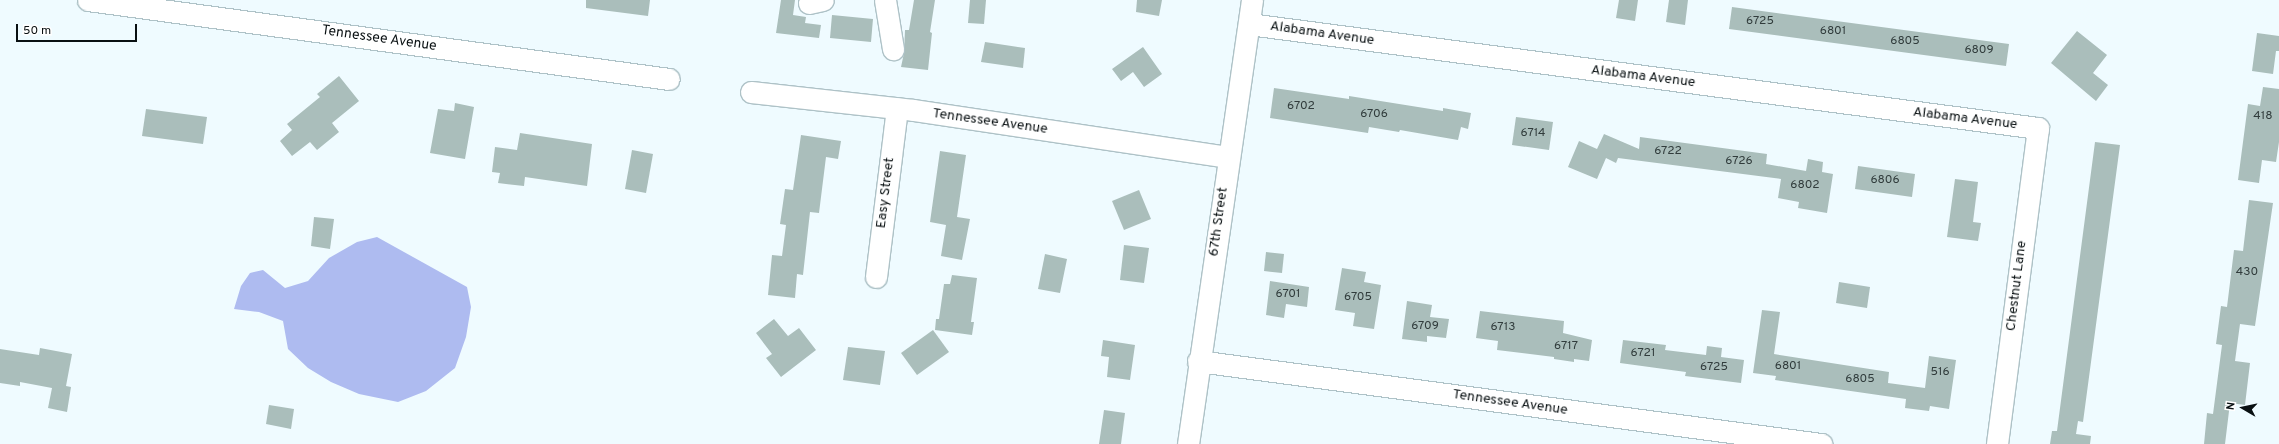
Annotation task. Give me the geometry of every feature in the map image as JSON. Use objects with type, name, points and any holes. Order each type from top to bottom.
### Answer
[{"type":"street","name":"Tennessee Avenue","points":[[88,0],[668,79]]},
{"type":"street","points":[[885,0],[893,49]]},
{"type":"street","name":"67th Street","points":[[1188,444],[1198,361],[1252,0]]},
{"type":"street","name":"Alabama Avenue","points":[[1249,24],[2038,128]]},
{"type":"street","name":"Tennessee Avenue","points":[[751,92],[896,108],[1229,157]]},
{"type":"street","name":"Easy Street","points":[[876,277],[896,108]]},
{"type":"street","name":"Chestnut Lane","points":[[1997,444],[2038,128]]},
{"type":"street","name":"Tennessee Avenue","points":[[1198,361],[1821,444]]},
{"type":"water","points":[[377,237],[467,287],[471,307],[466,337],[455,368],[426,391],[398,402],[359,394],[331,382],[308,368],[288,349],[283,321],[259,312],[234,309],[241,286],[250,273],[263,270],[285,288],[308,281],[329,258],[357,242]]},
{"type":"building","points":[[586,0],[650,0],[648,16],[586,8]]},
{"type":"building","points":[[781,0],[795,0],[793,15],[806,17],[805,23],[821,25],[819,38],[776,33]]},
{"type":"building","points":[[914,0],[935,0],[930,32],[932,33],[928,70],[901,67],[904,53],[905,30],[909,30]]},
{"type":"building","points":[[970,0],[986,0],[984,24],[968,23]]},
{"type":"building","points":[[1137,0],[1162,0],[1159,16],[1136,12]]},
{"type":"building","points":[[1619,0],[1638,0],[1635,21],[1616,18]]},
{"type":"building","points":[[1669,0],[1688,0],[1685,25],[1666,22]]},
{"type":"building","points":[[1732,7],[2009,44],[2006,66],[1729,29]]},
{"type":"building","points":[[832,15],[873,19],[871,42],[830,38]]},
{"type":"building","points":[[2077,31],[2107,55],[2093,73],[2108,85],[2096,101],[2051,63]]},
{"type":"building","points":[[2257,33],[2279,36],[2279,51],[2276,51],[2273,74],[2252,71]]},
{"type":"building","points":[[985,42],[1025,48],[1023,68],[981,62]]},
{"type":"building","points":[[1143,47],[1162,74],[1144,87],[1133,72],[1121,81],[1112,69]]},
{"type":"building","points":[[339,76],[359,101],[332,123],[339,132],[317,150],[310,142],[292,156],[280,141],[292,130],[287,124],[320,97],[317,94]]},
{"type":"building","points":[[2263,87],[2279,89],[2279,142],[2276,162],[2262,160],[2259,183],[2238,180],[2248,104],[2260,106]]},
{"type":"building","points":[[1274,88],[1349,99],[1349,96],[1443,111],[1443,108],[1471,113],[1468,129],[1461,127],[1458,140],[1400,130],[1399,132],[1369,127],[1368,133],[1270,118]]},
{"type":"building","points":[[455,103],[474,107],[465,159],[430,153],[438,109],[454,111]]},
{"type":"building","points":[[146,109],[207,117],[203,144],[142,136]]},
{"type":"building","points":[[1516,117],[1553,122],[1549,150],[1512,145]]},
{"type":"building","points":[[520,133],[592,144],[587,186],[525,177],[524,186],[498,183],[500,173],[492,172],[495,147],[517,150]]},
{"type":"building","points":[[1604,134],[1639,149],[1640,137],[1767,154],[1766,164],[1806,171],[1808,159],[1823,162],[1822,172],[1833,174],[1827,213],[1798,208],[1799,202],[1778,198],[1781,179],[1618,158],[1616,163],[1606,158],[1597,179],[1568,167],[1579,141],[1597,149]]},
{"type":"building","points":[[801,135],[841,141],[838,159],[826,157],[819,213],[810,212],[803,275],[797,274],[795,298],[768,295],[772,255],[782,256],[786,225],[780,224],[785,189],[793,190]]},
{"type":"building","points":[[2095,142],[2120,145],[2083,422],[2078,421],[2076,434],[2091,436],[2090,444],[2050,444],[2052,431],[2057,431]]},
{"type":"building","points":[[632,150],[653,154],[646,193],[625,189]]},
{"type":"building","points":[[940,151],[966,155],[957,217],[970,219],[962,260],[941,256],[946,225],[930,222]]},
{"type":"building","points":[[1858,166],[1915,174],[1912,197],[1855,189]]},
{"type":"building","points":[[1955,179],[1978,182],[1973,222],[1981,223],[1978,241],[1947,237]]},
{"type":"building","points":[[1139,190],[1151,219],[1124,230],[1112,201]]},
{"type":"building","points":[[2249,200],[2273,203],[2255,326],[2240,324],[2235,361],[2250,363],[2245,405],[2230,403],[2225,444],[2204,444],[2207,413],[2213,414],[2222,345],[2216,344],[2221,306],[2227,307],[2234,250],[2243,251]]},
{"type":"building","points":[[314,217],[334,219],[330,249],[311,246]]},
{"type":"building","points":[[1124,245],[1149,248],[1144,283],[1120,280]]},
{"type":"building","points":[[1266,252],[1284,254],[1282,273],[1264,271]]},
{"type":"building","points":[[1045,254],[1067,259],[1060,293],[1038,289]]},
{"type":"building","points":[[1342,268],[1366,272],[1364,282],[1381,285],[1374,329],[1353,326],[1355,313],[1335,310]]},
{"type":"building","points":[[952,275],[977,278],[971,322],[974,322],[972,335],[935,330],[936,319],[939,319],[944,284],[950,284]]},
{"type":"building","points":[[1270,281],[1309,287],[1307,307],[1286,304],[1284,318],[1266,315]]},
{"type":"building","points":[[1839,282],[1870,287],[1867,308],[1836,303]]},
{"type":"building","points":[[1407,301],[1432,305],[1430,317],[1449,319],[1446,338],[1427,336],[1427,342],[1402,339]]},
{"type":"building","points":[[1762,310],[1780,312],[1774,354],[1889,372],[1888,383],[1925,388],[1929,356],[1956,360],[1949,409],[1930,406],[1929,411],[1905,408],[1906,399],[1775,380],[1776,376],[1753,373]]},
{"type":"building","points":[[1480,311],[1564,321],[1563,333],[1592,340],[1589,361],[1574,359],[1574,362],[1554,359],[1554,357],[1497,350],[1498,341],[1476,338]]},
{"type":"building","points":[[774,319],[788,336],[799,328],[816,350],[781,377],[766,358],[772,354],[756,333]]},
{"type":"building","points":[[933,330],[949,352],[917,375],[901,353]]},
{"type":"building","points":[[1103,340],[1135,345],[1130,380],[1107,377],[1109,357],[1101,356]]},
{"type":"building","points":[[1623,340],[1666,345],[1665,350],[1706,355],[1707,346],[1722,348],[1721,357],[1744,360],[1741,383],[1685,376],[1686,372],[1620,363]]},
{"type":"building","points":[[848,347],[885,351],[880,385],[843,380]]},
{"type":"building","points":[[40,348],[72,354],[66,386],[71,387],[67,412],[48,408],[52,388],[20,382],[20,386],[0,383],[0,349],[39,355]]},
{"type":"building","points":[[269,405],[294,409],[291,429],[266,424]]},
{"type":"building","points":[[1104,410],[1125,413],[1121,444],[1099,444]]}]
